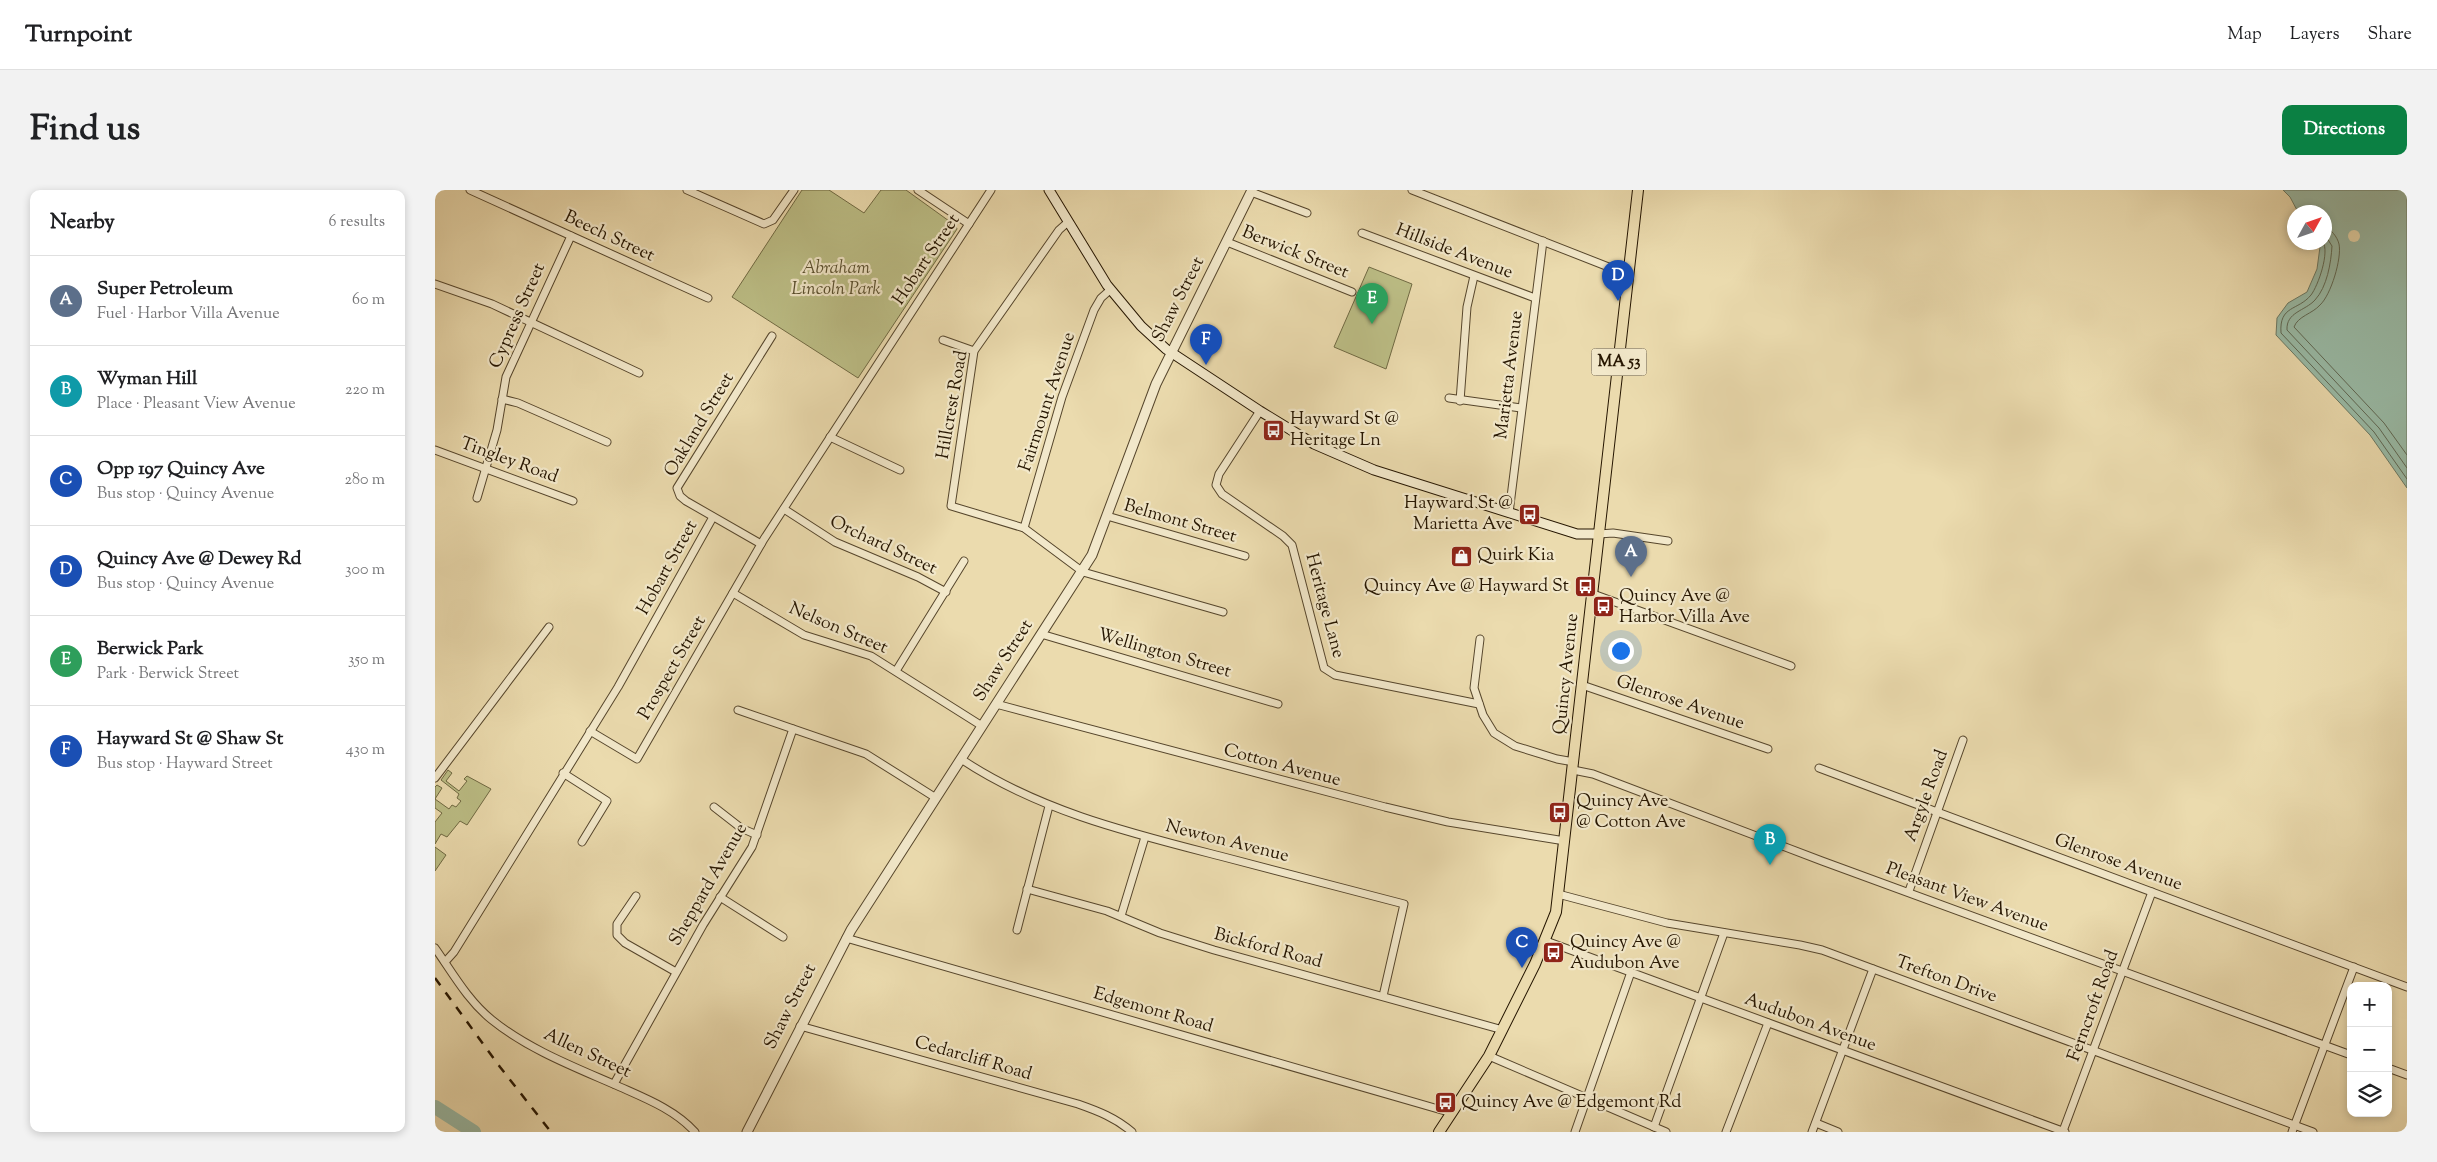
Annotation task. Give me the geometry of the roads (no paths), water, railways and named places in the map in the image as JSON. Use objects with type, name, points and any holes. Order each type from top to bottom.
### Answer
[{"type":"main road","name":"Quincy Avenue","points":[[1439,1132],[1489,1056],[1503,1030],[1546,941],[1554,918],[1559,894],[1638,190]]},
{"type":"street","name":"Beech Street","points":[[470,190],[707,298]]},
{"type":"street","points":[[687,190],[758,222],[767,224],[777,215],[794,190]]},
{"type":"street","points":[[918,190],[969,224]]},
{"type":"street","name":"Hobart Street","points":[[445,962],[454,952],[646,639],[713,517],[761,544],[902,324],[991,190]]},
{"type":"street","points":[[1049,190],[1110,290],[1147,333],[1170,352],[1260,412],[1306,439],[1366,467],[1577,534],[1613,533],[1668,542]]},
{"type":"street","points":[[1412,190],[1629,275]]},
{"type":"street","points":[[1251,191],[1307,213]]},
{"type":"street","name":"Shaw Street","points":[[747,1132],[846,938],[1041,634],[1083,572],[1092,555],[1107,516],[1155,384],[1251,191]]},
{"type":"street","name":"Hillcrest Road","points":[[1024,528],[951,506],[974,352],[1059,230],[1068,222]]},
{"type":"street","name":"Hillside Avenue","points":[[1363,233],[1535,298]]},
{"type":"street","name":"Cypress Street","points":[[477,498],[497,430],[506,377],[571,236]]},
{"type":"street","name":"Marietta Avenue","points":[[1509,513],[1543,241]]},
{"type":"street","name":"Berwick Street","points":[[1227,242],[1352,292]]},
{"type":"street","points":[[1460,400],[1466,314],[1474,276]]},
{"type":"street","points":[[435,284],[479,298],[639,373]]},
{"type":"street","name":"Fairmount Avenue","points":[[1024,528],[1065,389],[1094,310],[1101,298],[1110,290]]},
{"type":"street","name":"Oakland Street","points":[[713,517],[682,498],[677,491],[677,486],[772,336]]},
{"type":"street","points":[[943,340],[974,352]]},
{"type":"street","points":[[1449,398],[1521,408]]},
{"type":"street","points":[[502,399],[518,403],[607,442]]},
{"type":"street","name":"Heritage Lane","points":[[1260,412],[1219,474],[1216,485],[1222,494],[1283,536],[1292,546],[1324,668],[1335,675],[1479,704]]},
{"type":"street","points":[[830,437],[900,470]]},
{"type":"street","name":"Tingley Road","points":[[435,450],[573,500]]},
{"type":"street","name":"Orchard Street","points":[[783,509],[835,542],[918,577],[946,592]]},
{"type":"street","name":"Belmont Street","points":[[1107,516],[1245,556]]},
{"type":"street","points":[[1024,528],[1083,572],[1223,612]]},
{"type":"street","name":"Prospect Street","points":[[590,731],[637,759],[761,544]]},
{"type":"street","points":[[896,671],[965,561]]},
{"type":"street","name":"Nelson Street","points":[[733,593],[798,632],[866,653],[982,726]]},
{"type":"street","points":[[1593,594],[1791,666]]},
{"type":"street","points":[[435,778],[549,627]]},
{"type":"street","name":"Wellington Street","points":[[1041,634],[1278,704]]},
{"type":"street","name":"Pleasant View Avenue","points":[[1480,639],[1474,688],[1489,726],[1503,740],[1813,858],[1909,891],[2347,1054]]},
{"type":"street","name":"Glenrose Avenue","points":[[1583,685],[1768,749]]},
{"type":"street","name":"Cotton Avenue","points":[[996,704],[1243,772],[1412,814],[1455,824],[1565,841]]},
{"type":"street","points":[[738,710],[866,754],[936,798]]},
{"type":"street","name":"Sheppard Avenue","points":[[614,1084],[720,897],[747,856],[757,835],[793,729]]},
{"type":"street","name":"Argyle Road","points":[[1909,891],[1963,740]]},
{"type":"street","name":"Newton Avenue","points":[[961,759],[1015,791],[1049,806],[1145,837],[1403,904],[1383,996]]},
{"type":"street","name":"Glenrose Avenue","points":[[1819,768],[2407,987]]},
{"type":"street","points":[[563,773],[607,801],[582,842]]},
{"type":"street","points":[[1017,930],[1049,806]]},
{"type":"street","points":[[714,807],[741,828],[757,835]]},
{"type":"street","points":[[1121,916],[1145,837]]},
{"type":"street","name":"Bickford Road","points":[[1027,889],[1121,916],[1160,933],[1214,950],[1503,1030]]},
{"type":"street","name":"Ferncroft Road","points":[[2064,1132],[2152,892]]},
{"type":"street","name":"Trefton Drive","points":[[1559,894],[1658,921],[1808,946],[2093,1051],[2294,1129],[2313,1132]]},
{"type":"street","points":[[636,896],[617,924],[617,935],[625,943],[677,972]]},
{"type":"street","points":[[720,897],[783,937]]},
{"type":"street","points":[[1653,1127],[1724,933]]},
{"type":"street","name":"Edgemont Road","points":[[846,938],[1452,1113]]},
{"type":"street","name":"Audubon Avenue","points":[[1546,941],[2064,1132]]},
{"type":"street","name":"Allen Street","points":[[435,948],[470,997],[491,1019],[511,1034],[547,1053],[663,1107],[681,1119],[695,1132]]},
{"type":"street","points":[[2294,1129],[2354,967]]},
{"type":"street","points":[[1812,1132],[1873,969]]},
{"type":"street","points":[[1575,1132],[1631,972]]},
{"type":"street","points":[[1726,1132],[1768,1023]]},
{"type":"street","name":"Cedarcliff Road","points":[[800,1026],[1078,1104],[1110,1116],[1132,1132]]},
{"type":"street","points":[[1489,1056],[1667,1132]]},
{"type":"street","points":[[2392,1069],[2407,1075]]},
{"type":"street","points":[[1815,1123],[1838,1132]]},
{"type":"street","points":[[2040,1132],[2043,1124]]},
{"type":"water","points":[[2283,190],[2407,190],[2407,488],[2370,435],[2276,335],[2277,318],[2288,303],[2307,292],[2317,269],[2320,250],[2332,250],[2332,205],[2294,205]]},
{"type":"waterway","points":[[435,1107],[474,1132]]},
{"type":"railway","points":[[435,978],[500,1067],[551,1132]]},
{"type":"place","name":"Quincy Ave @ Dewey Rd","points":[[1618,301]]},
{"type":"place","name":"Berwick Park","points":[[1372,324]]},
{"type":"place","name":"Hayward St @ Shaw St","points":[[1206,365]]},
{"type":"place","name":"Hayward St @ Heritage Ln","points":[[1274,430]]},
{"type":"place","name":"Hayward St @ Marietta Ave","points":[[1529,514]]},
{"type":"place","name":"Quirk Kia","points":[[1461,556]]},
{"type":"place","name":"Super Petroleum","points":[[1631,577]]},
{"type":"place","name":"Quincy Ave @ Hayward St","points":[[1585,587]]},
{"type":"place","name":"Quincy Ave @ Harbor Villa Ave","points":[[1603,607]]},
{"type":"place","name":"Quincy Ave @ Cotton Ave","points":[[1560,812]]},
{"type":"place","name":"Wyman Hill","points":[[1770,865]]},
{"type":"place","name":"Quincy Ave @ Audubon Ave","points":[[1554,953]]},
{"type":"place","name":"Opp 197 Quincy Ave","points":[[1522,968]]},
{"type":"place","name":"Quincy Ave @ Edgemont Rd","points":[[1445,1103]]},
{"type":"park label","name":"Abraham Lincoln Park","points":[[836,279]]}]
